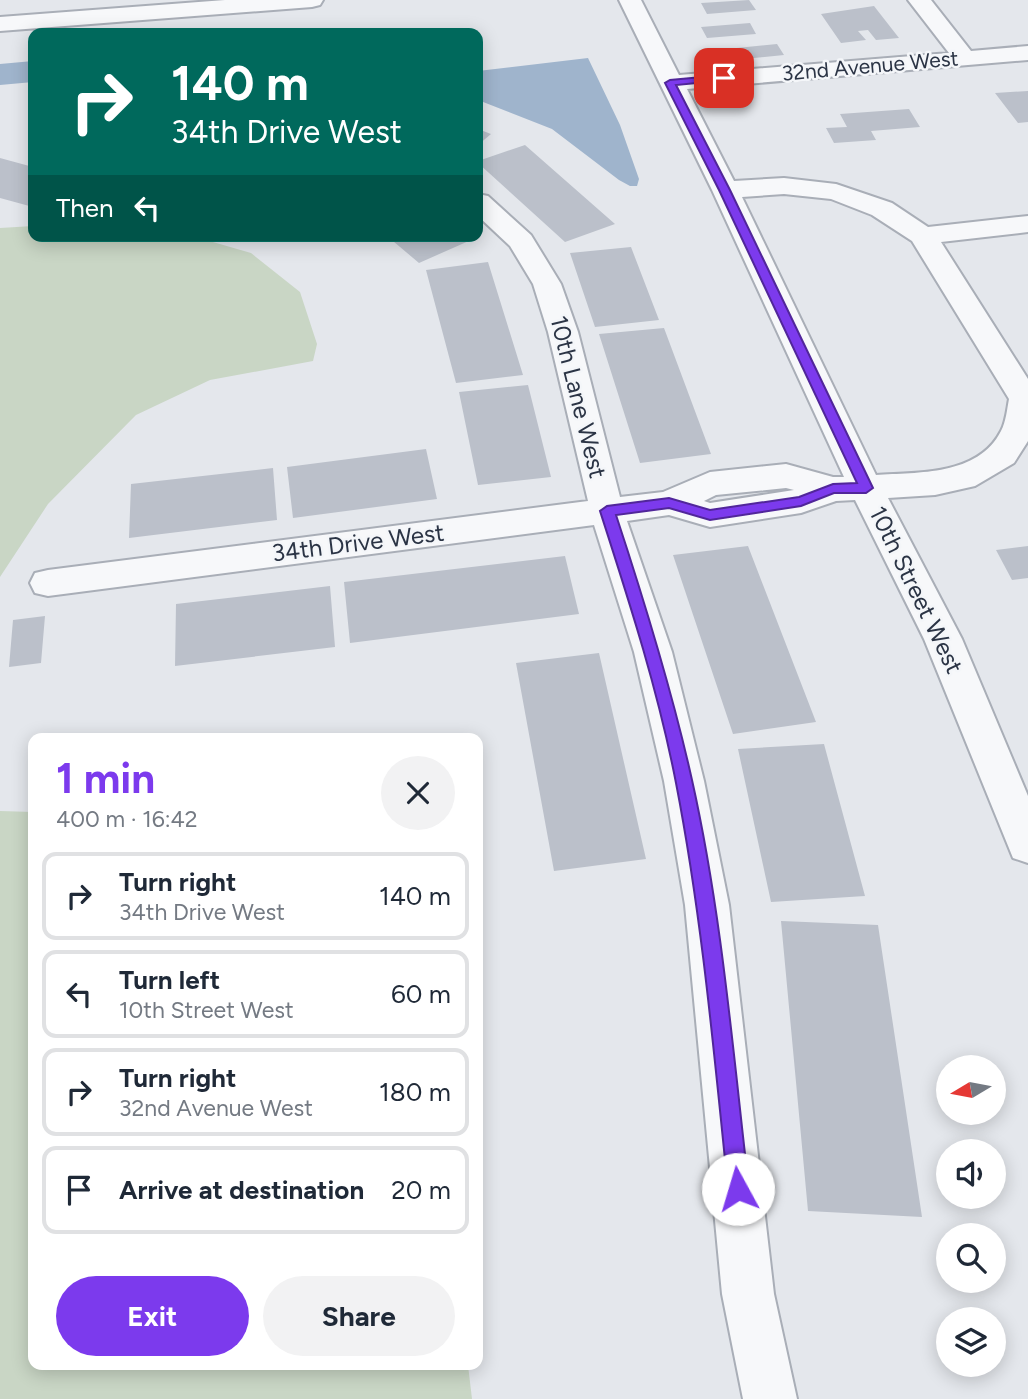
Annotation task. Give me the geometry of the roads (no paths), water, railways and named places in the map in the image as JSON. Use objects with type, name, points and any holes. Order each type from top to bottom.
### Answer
[{"type":"street","points":[[0,24],[312,0]]},
{"type":"street","name":"10th Street West","points":[[630,0],[725,190],[850,488],[943,639],[1028,845]]},
{"type":"street","points":[[919,0],[965,58]]},
{"type":"street","name":"32nd Avenue West","points":[[670,83],[1028,53]]},
{"type":"street","points":[[725,190],[784,186],[836,192],[882,209],[923,236],[1026,399]]},
{"type":"street","name":"10th Lane West","points":[[483,207],[521,241],[547,284],[563,332],[607,511],[653,652],[686,793],[712,947],[748,1294],[770,1399]]},
{"type":"street","points":[[923,236],[1028,223]]},
{"type":"street","name":"34th Drive West","points":[[48,583],[669,503],[710,515],[801,501],[850,488],[935,483],[963,478],[1002,455],[1018,430],[1026,399]]},
{"type":"water","points":[[588,58],[620,125],[639,179],[637,186],[630,186],[619,180],[552,129],[483,102],[483,70]]},
{"type":"water","points":[[28,61],[28,82],[0,85],[0,64]]}]
